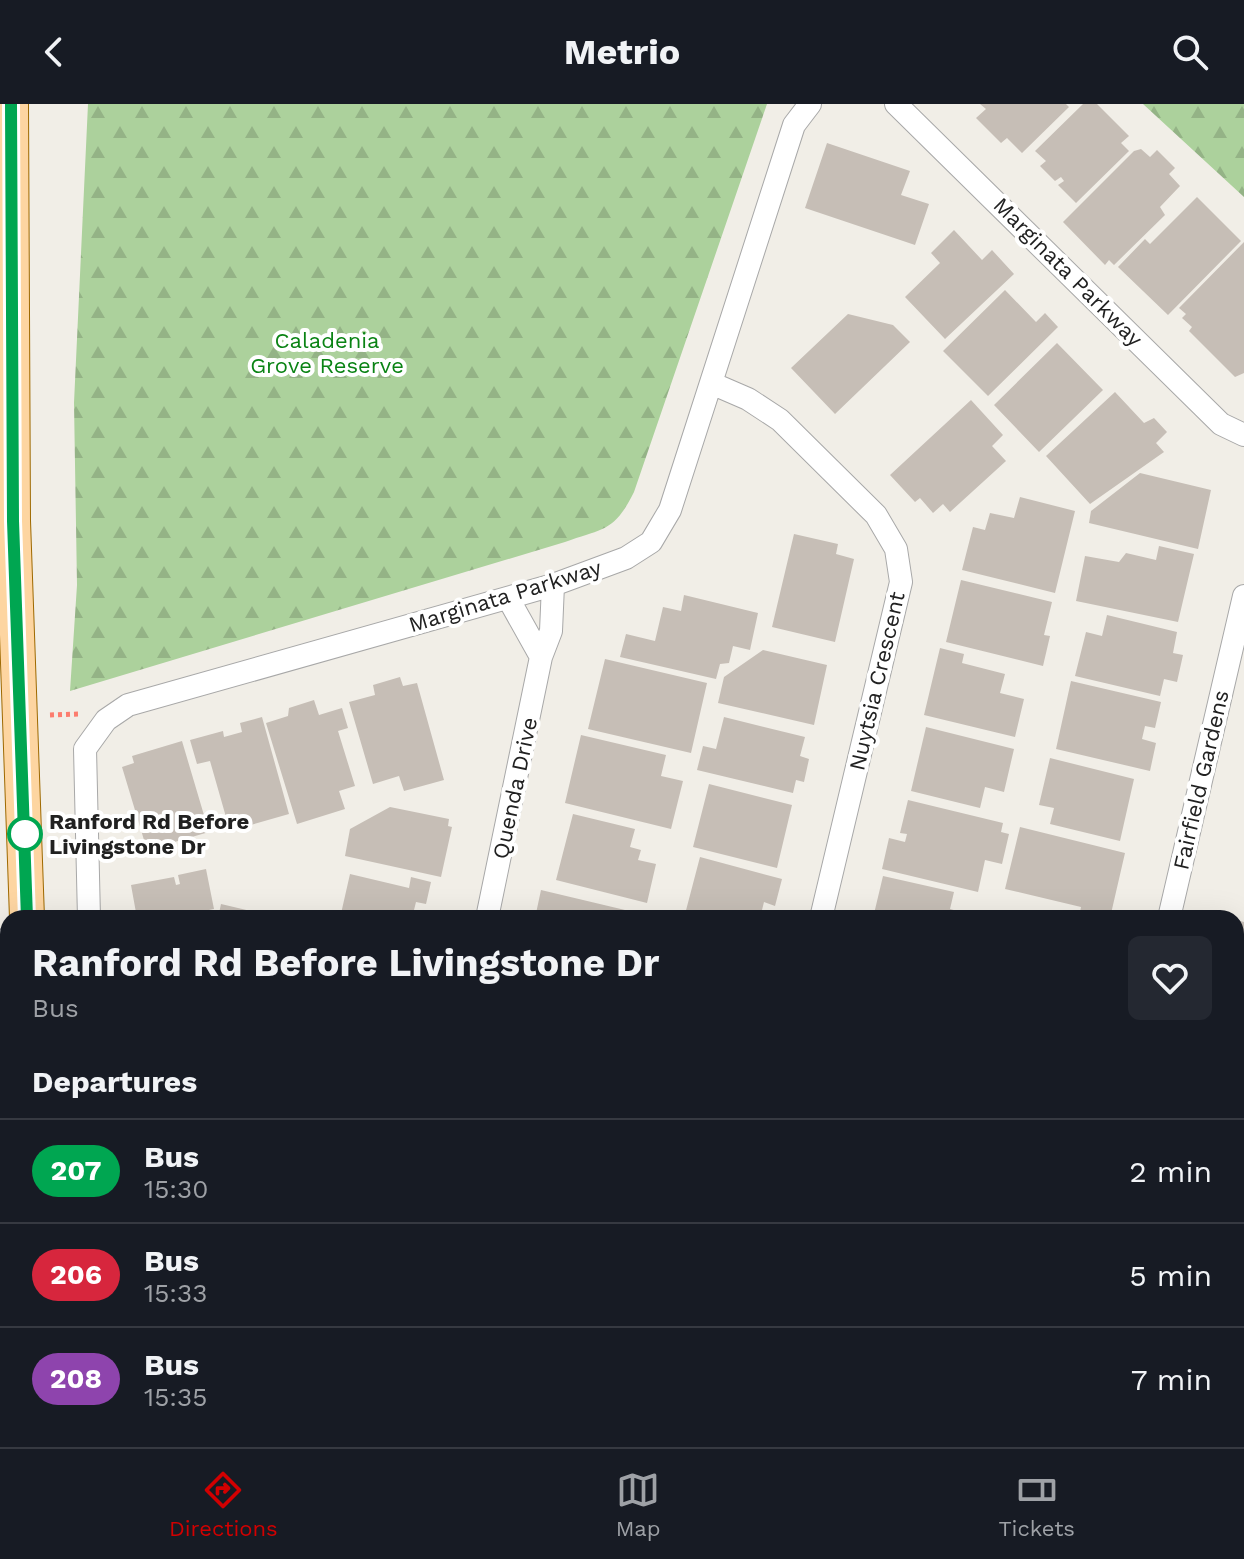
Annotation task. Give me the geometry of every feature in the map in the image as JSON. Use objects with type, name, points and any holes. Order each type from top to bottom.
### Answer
[{"type":"main road","points":[[11,104],[13,521],[27,910]]},
{"type":"street","name":"Marginata Parkway","points":[[89,910],[85,749],[106,720],[128,705],[553,585],[626,558],[651,542],[670,510],[794,125],[810,104]]},
{"type":"street","name":"Marginata Parkway","points":[[896,104],[1221,424],[1244,435]]},
{"type":"street","name":"Nuytsia Crescent","points":[[711,383],[748,399],[780,420],[876,515],[896,549],[901,582],[823,910]]},
{"type":"street","name":"Quenda Drive","points":[[489,910],[541,657],[551,631],[553,585]]},
{"type":"street","name":"Fairfield Gardens","points":[[1171,910],[1244,596]]},
{"type":"street","points":[[508,598],[541,657]]},
{"type":"street","points":[[18,910],[26,883]]},
{"type":"path","points":[[50,715],[82,714],[94,710]]},
{"type":"green space","name":"Caladenia Grove Reserve","points":[[88,104],[767,104],[634,492],[614,522],[599,531],[565,542],[70,691],[77,585],[74,403]]},
{"type":"green space","points":[[1143,104],[1244,104],[1244,197]]},
{"type":"building","points":[[980,104],[1066,104],[1069,107],[1022,153],[1007,138],[1001,143],[976,118],[986,109]]},
{"type":"building","points":[[1083,104],[1097,104],[1129,136],[1121,143],[1129,151],[1076,203],[1058,185],[1064,181],[1061,177],[1055,181],[1040,166],[1046,161],[1035,151]]},
{"type":"building","points":[[827,143],[910,171],[901,195],[929,204],[915,245],[805,208]]},
{"type":"building","points":[[1141,149],[1150,157],[1157,150],[1175,168],[1169,174],[1180,186],[1160,207],[1165,215],[1114,265],[1109,260],[1105,265],[1063,222],[1134,151]]},
{"type":"building","points":[[1197,197],[1241,241],[1168,315],[1118,267],[1145,239],[1150,244]]},
{"type":"building","points":[[954,230],[982,260],[992,250],[1014,274],[945,339],[905,297],[940,263],[931,253]]},
{"type":"building","points":[[1244,242],[1244,373],[1235,377],[1189,331],[1192,327],[1182,318],[1186,314],[1179,308]]},
{"type":"building","points":[[1005,290],[1036,322],[1045,313],[1058,327],[988,396],[943,351]]},
{"type":"building","points":[[848,314],[893,325],[910,342],[835,414],[791,368]]},
{"type":"building","points":[[1057,343],[1103,390],[1039,452],[994,405]]},
{"type":"building","points":[[1115,392],[1144,423],[1154,418],[1167,432],[1156,443],[1164,452],[1090,504],[1046,456]]},
{"type":"building","points":[[971,400],[1003,435],[992,446],[1006,461],[950,512],[943,504],[933,513],[920,498],[915,502],[890,475]]},
{"type":"building","points":[[1140,473],[1211,490],[1198,549],[1089,523],[1091,511]]},
{"type":"building","points":[[1020,497],[1075,511],[1055,593],[962,570],[973,527],[985,530],[990,513],[1014,518]]},
{"type":"building","points":[[794,534],[838,544],[836,554],[854,559],[835,642],[772,627]]},
{"type":"building","points":[[1159,546],[1194,554],[1178,622],[1076,601],[1085,556],[1119,562],[1126,553],[1156,560]]},
{"type":"building","points":[[961,580],[1052,602],[1044,635],[1050,636],[1043,666],[946,642]]},
{"type":"building","points":[[684,595],[758,613],[750,650],[733,646],[729,663],[720,664],[716,679],[620,657],[626,634],[655,641],[663,607],[681,611]]},
{"type":"building","points":[[1107,615],[1177,632],[1173,653],[1183,655],[1177,682],[1164,679],[1160,696],[1075,676],[1086,632],[1102,636]]},
{"type":"building","points":[[940,648],[964,654],[962,663],[1005,674],[1000,693],[1024,699],[1015,737],[924,715]]},
{"type":"building","points":[[763,650],[827,665],[814,725],[718,703],[724,677]]},
{"type":"building","points":[[605,659],[707,683],[691,753],[588,729]]},
{"type":"building","points":[[400,677],[403,686],[417,683],[444,780],[404,791],[399,776],[373,784],[349,702],[375,695],[373,685]]},
{"type":"building","points":[[1071,681],[1161,702],[1155,728],[1145,726],[1142,739],[1156,743],[1150,771],[1056,749]]},
{"type":"building","points":[[314,700],[319,715],[342,708],[348,728],[338,731],[355,786],[339,791],[345,809],[297,824],[266,723],[288,716],[289,708]]},
{"type":"building","points":[[262,717],[289,814],[230,831],[210,761],[197,764],[190,740],[223,731],[224,737],[242,732],[240,723]]},
{"type":"building","points":[[724,717],[805,737],[800,756],[809,759],[804,782],[796,780],[793,793],[697,770],[703,746],[716,749]]},
{"type":"building","points":[[926,727],[1014,749],[1004,792],[985,787],[980,808],[911,791]]},
{"type":"building","points":[[581,735],[666,755],[661,776],[683,781],[671,829],[565,803]]},
{"type":"building","points":[[182,741],[209,832],[147,850],[122,767],[134,763],[132,756]]},
{"type":"building","points":[[1050,758],[1134,779],[1120,841],[1050,824],[1054,808],[1039,805]]},
{"type":"building","points":[[709,784],[792,805],[777,868],[693,847]]},
{"type":"building","points":[[908,800],[1003,823],[1001,832],[1009,834],[1002,864],[985,860],[978,892],[882,869],[889,838],[905,842],[907,834],[900,833]]},
{"type":"building","points":[[390,807],[449,819],[448,826],[452,827],[441,877],[345,856],[350,829]]},
{"type":"building","points":[[573,814],[635,829],[630,847],[641,850],[638,860],[656,864],[647,903],[556,880]]},
{"type":"building","points":[[1020,827],[1125,853],[1112,910],[1080,910],[1081,907],[1005,889]]},
{"type":"building","points":[[700,857],[782,879],[775,906],[764,902],[762,910],[686,910]]},
{"type":"building","points":[[206,869],[214,909],[136,910],[131,885],[174,877],[176,885],[180,884],[178,875]]},
{"type":"building","points":[[350,874],[409,888],[411,877],[431,882],[426,904],[416,902],[414,910],[342,910]]},
{"type":"building","points":[[883,876],[954,892],[950,909],[954,910],[875,910]]},
{"type":"building","points":[[541,890],[625,910],[537,910]]},
{"type":"building","points":[[221,904],[247,910],[220,910]]},
{"type":"bus line","name":"207","points":[[11,104],[13,521],[27,910]]},
{"type":"place","name":"Ranford Rd Before Livingstone Dr","points":[[25,834]]}]
